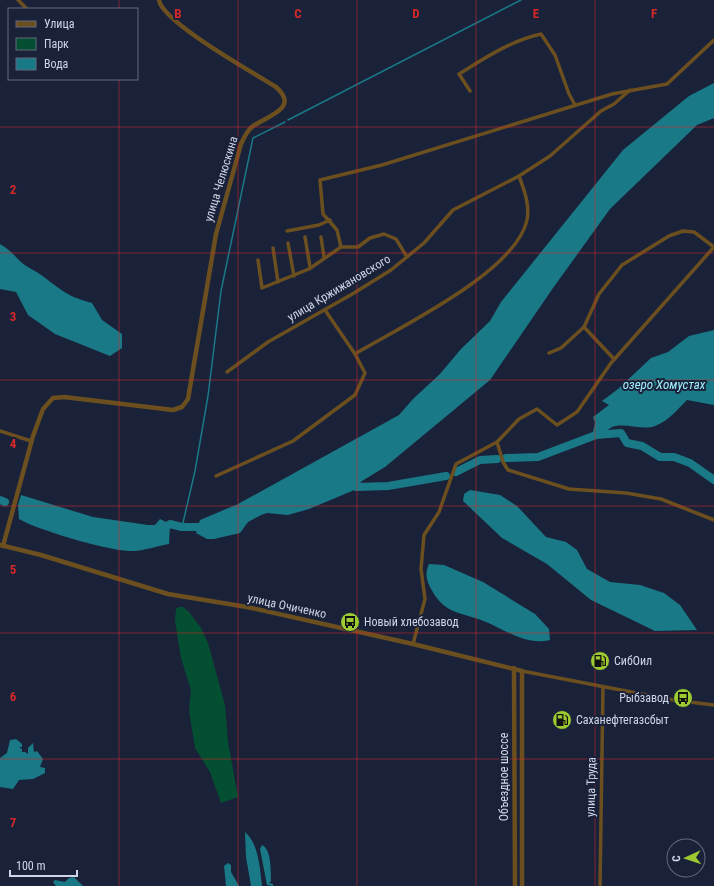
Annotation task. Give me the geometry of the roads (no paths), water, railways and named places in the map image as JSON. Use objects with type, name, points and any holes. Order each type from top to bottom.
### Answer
[{"type":"street","points":[[18,0],[25,8]]},
{"type":"street","name":"улица Челюскина","points":[[31,441],[43,409],[53,398],[64,397],[173,410],[182,407],[188,399],[216,234],[241,144],[247,131],[277,113],[285,102],[283,93],[276,87],[186,30],[162,10],[159,0]]},
{"type":"street","points":[[470,91],[459,74],[499,50],[523,38],[541,34],[555,55],[569,94],[575,104]]},
{"type":"street","points":[[341,247],[338,230],[323,214],[320,180],[382,165],[575,104],[631,89],[667,84],[714,40]]},
{"type":"street","name":"улица Кржижановского","points":[[227,372],[268,342],[385,274],[424,243],[453,210],[519,176],[561,148],[597,115],[614,104],[631,89]]},
{"type":"street","points":[[354,354],[474,283],[507,252],[518,238],[527,220],[527,200],[519,176]]},
{"type":"street","points":[[287,231],[319,225],[330,220]]},
{"type":"street","points":[[413,644],[425,598],[421,569],[424,534],[439,512],[456,464],[497,442],[519,419],[537,409],[557,424],[577,412],[614,359],[714,247],[694,232],[684,231],[660,242],[622,265],[599,294],[584,327],[561,348],[549,353]]},
{"type":"street","points":[[258,260],[262,288],[309,269],[324,257],[341,247],[358,247],[370,238],[384,234],[396,238],[407,257]]},
{"type":"street","points":[[305,237],[310,267]]},
{"type":"street","points":[[321,237],[324,257]]},
{"type":"street","points":[[288,243],[294,276]]},
{"type":"street","points":[[273,248],[278,282]]},
{"type":"street","points":[[216,476],[293,440],[355,395],[365,373],[324,310]]},
{"type":"street","points":[[584,327],[614,359]]},
{"type":"street","points":[[0,431],[31,441],[1,545]]},
{"type":"street","points":[[497,442],[503,462],[508,470],[569,489],[626,493],[661,499],[714,520]]},
{"type":"street","name":"улица Очиченко","points":[[1,545],[168,594],[247,607],[413,644],[522,671],[673,700],[714,705]]},
{"type":"street","name":"Объездное шоссе","points":[[514,668],[515,886]]},
{"type":"street","name":"Объездное шоссе","points":[[522,671],[522,886]]},
{"type":"street","name":"улица Труда","points":[[600,886],[603,687]]},
{"type":"water","points":[[714,83],[714,118],[697,125],[610,209],[553,288],[490,380],[385,467],[362,481],[352,491],[309,509],[288,515],[267,513],[261,515],[248,522],[240,533],[214,539],[207,539],[196,533],[200,520],[238,504],[399,415],[413,399],[440,374],[461,349],[490,321],[501,302],[623,150],[689,96]]},
{"type":"water","points":[[0,244],[9,250],[23,264],[61,290],[71,296],[92,303],[102,320],[122,334],[122,348],[110,356],[55,334],[28,315],[16,292],[0,289]]},
{"type":"water","name":"озеро Хомустах","points":[[714,330],[714,405],[687,400],[668,418],[655,426],[644,428],[623,425],[610,428],[600,437],[592,436],[595,423],[593,417],[609,405],[602,401],[618,389],[651,358],[668,352],[689,336]]},
{"type":"water","points":[[470,490],[500,495],[517,506],[546,537],[566,542],[577,550],[587,569],[610,582],[640,585],[664,593],[680,605],[697,630],[655,631],[591,600],[547,564],[502,538],[463,501],[464,494]]},
{"type":"water","points":[[21,495],[93,517],[148,525],[155,525],[160,519],[170,524],[169,544],[135,551],[125,551],[94,545],[42,529],[19,519],[18,505]]},
{"type":"water","points":[[429,564],[444,565],[483,582],[535,614],[549,629],[550,640],[533,641],[525,639],[486,622],[447,608],[441,603],[429,584],[427,573]]},
{"type":"water","points":[[16,739],[22,744],[22,747],[19,747],[22,749],[22,752],[28,754],[28,748],[33,743],[34,752],[37,751],[43,759],[40,767],[45,768],[45,773],[33,779],[19,780],[13,789],[0,787],[0,758],[7,753],[10,740]]},
{"type":"water","points":[[245,832],[250,837],[256,850],[262,886],[251,886],[246,857]]},
{"type":"water","points":[[262,845],[265,847],[269,855],[271,865],[271,881],[269,883],[273,884],[273,886],[267,885],[260,849]]},
{"type":"water","points":[[228,863],[231,865],[231,872],[239,886],[226,886],[224,866]]},
{"type":"water","points":[[74,877],[83,886],[56,886],[53,882],[55,880],[65,882],[69,878]]},
{"type":"waterway","points":[[288,120],[521,0]]},
{"type":"waterway","points":[[182,527],[195,471],[208,396],[221,291],[253,138],[285,122]]},
{"type":"waterway","points":[[506,458],[538,457],[596,435],[621,433],[627,443],[642,446],[660,457],[674,457],[690,463],[714,480]]},
{"type":"waterway","points":[[456,472],[480,460],[497,459]]},
{"type":"waterway","points":[[356,487],[388,486],[446,476]]},
{"type":"waterway","points":[[0,500],[5,502]]},
{"type":"waterway","points":[[161,530],[170,524],[182,527],[198,527]]},
{"type":"place","name":"Новый хлебозавод","points":[[350,622]]},
{"type":"place","name":"СибОил","points":[[600,661]]},
{"type":"place","name":"Рыбзавод","points":[[683,698]]},
{"type":"place","name":"Саханефтегазсбыт","points":[[562,720]]}]
